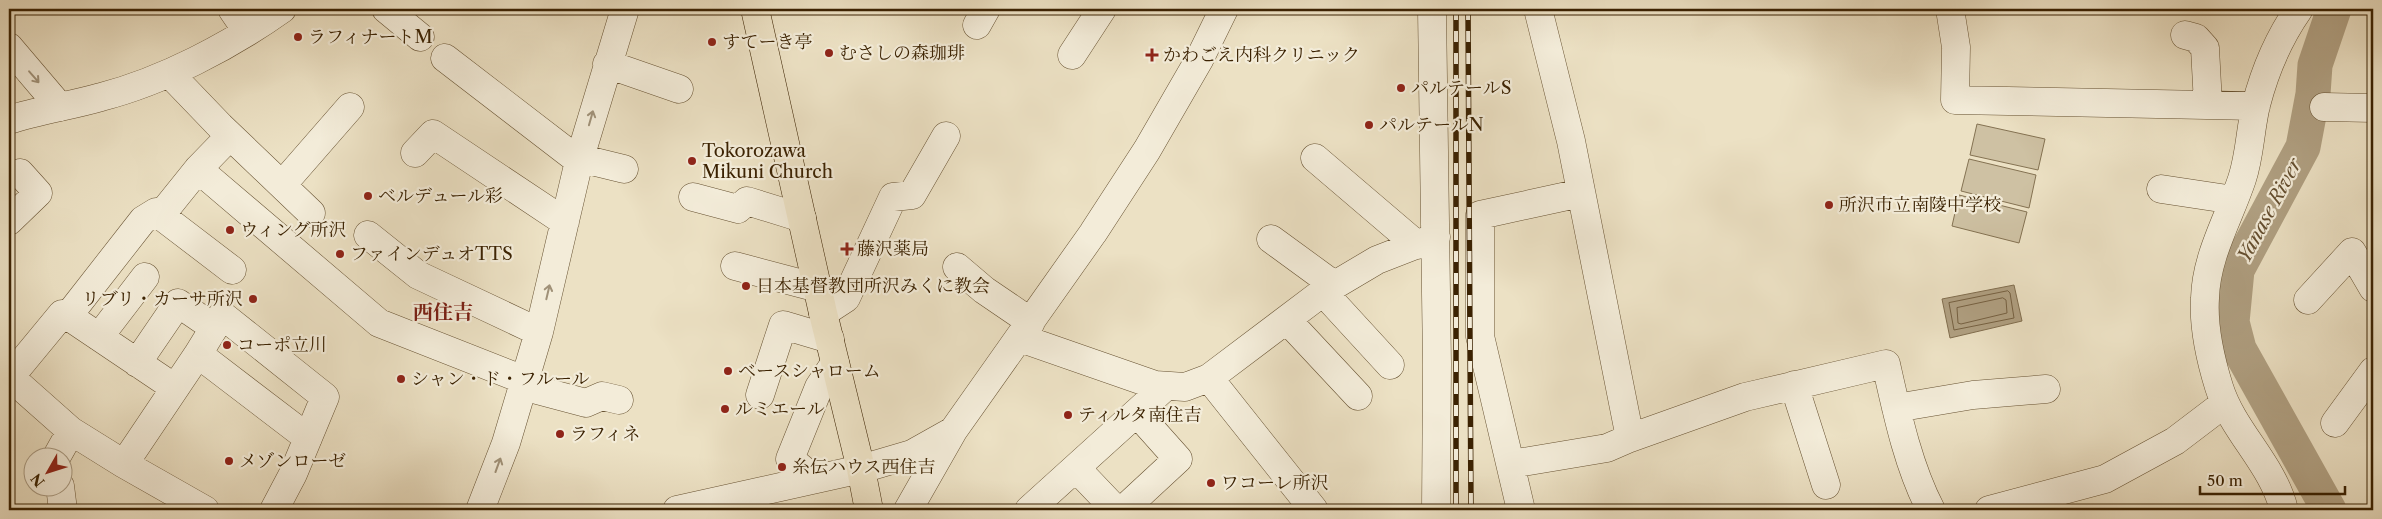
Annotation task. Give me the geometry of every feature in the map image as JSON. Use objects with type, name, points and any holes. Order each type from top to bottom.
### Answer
[{"type":"main road","points":[[756,9],[869,510]]},
{"type":"street","points":[[232,9],[247,31]]},
{"type":"street","points":[[9,120],[102,97],[170,74],[282,9]]},
{"type":"street","points":[[386,9],[420,36]]},
{"type":"street","points":[[480,510],[506,443],[539,332],[579,160],[625,9]]},
{"type":"street","points":[[1072,55],[1102,9]]},
{"type":"street","points":[[908,510],[953,431],[1025,330],[1147,150],[1199,60],[1224,9]]},
{"type":"street","points":[[1432,9],[1426,241],[1436,510]]},
{"type":"street","points":[[1538,9],[1571,141],[1630,438]]},
{"type":"street","points":[[1950,9],[1956,47],[1955,100],[2256,106]]},
{"type":"street","points":[[2284,510],[2274,483],[2226,403],[2209,350],[2205,297],[2209,269],[2249,152],[2256,106],[2270,59],[2299,9]]},
{"type":"street","points":[[2185,35],[2196,38],[2205,48],[2208,104]]},
{"type":"street","points":[[9,47],[60,106]]},
{"type":"street","points":[[445,58],[579,160],[624,169]]},
{"type":"street","points":[[607,64],[679,89]]},
{"type":"street","points":[[170,74],[230,136],[311,213]]},
{"type":"street","points":[[240,205],[276,179],[350,107]]},
{"type":"street","points":[[2324,107],[2373,108]]},
{"type":"street","points":[[415,153],[433,134],[565,222]]},
{"type":"street","points":[[161,215],[198,169],[230,136]]},
{"type":"street","points":[[735,266],[821,301],[846,298],[893,197],[912,195],[946,136]]},
{"type":"street","points":[[1315,158],[1426,241]]},
{"type":"street","points":[[198,169],[379,323],[523,383],[586,403],[602,396],[619,400]]},
{"type":"street","points":[[9,221],[38,193],[20,173]]},
{"type":"street","points":[[2161,189],[2234,200]]},
{"type":"street","points":[[1521,510],[1480,336],[1480,215],[1581,193]]},
{"type":"street","points":[[693,197],[738,209],[747,201],[802,218]]},
{"type":"street","points":[[68,316],[143,220],[156,212],[232,270]]},
{"type":"street","points":[[368,235],[418,275],[539,332]]},
{"type":"street","points":[[1271,239],[1328,288],[1390,365]]},
{"type":"street","points":[[957,267],[1025,330],[1155,385],[1185,387],[1209,378],[1328,288],[1376,260],[1426,241]]},
{"type":"street","points":[[2308,300],[2352,252],[2373,288]]},
{"type":"street","points":[[99,337],[144,277]]},
{"type":"street","points":[[137,363],[178,303],[213,327]]},
{"type":"street","points":[[175,388],[68,316],[62,314],[9,376],[71,431],[204,510]]},
{"type":"street","points":[[124,464],[222,315],[325,397],[293,474],[274,510]]},
{"type":"street","points":[[1287,320],[1358,396]]},
{"type":"street","points":[[760,395],[783,325],[832,351],[790,459],[814,479]]},
{"type":"street","points":[[198,354],[308,438]]},
{"type":"street","points":[[1511,464],[1607,448],[1745,397],[1886,364],[1896,408],[1921,491],[1931,510]]},
{"type":"street","points":[[2335,423],[2373,371]]},
{"type":"street","points":[[1209,378],[1314,510]]},
{"type":"street","points":[[1794,385],[1826,485]]},
{"type":"street","points":[[1029,510],[1166,386]]},
{"type":"street","points":[[1896,408],[1973,396],[2046,389]]},
{"type":"street","points":[[1990,510],[2031,505],[2105,479],[2175,441],[2226,403]]},
{"type":"street","points":[[1123,510],[1178,459],[1137,413]]},
{"type":"street","points":[[63,446],[71,431]]},
{"type":"street","points":[[677,510],[861,469],[912,454],[953,431]]},
{"type":"street","points":[[1076,468],[1116,510]]},
{"type":"street","points":[[61,496],[63,510]]},
{"type":"shaded area","points":[[1977,124],[2045,139],[2038,170],[1970,155]]},
{"type":"shaded area","points":[[1969,159],[2036,175],[2029,208],[1961,191]]},
{"type":"shaded area","points":[[1959,195],[2027,212],[2019,243],[1952,226]]},
{"type":"water","points":[[2014,285],[2022,321],[1950,338],[1942,299]]},
{"type":"waterway","name":"Yanase River","points":[[2329,510],[2239,349],[2232,322],[2237,270],[2303,147],[2313,94],[2315,65],[2334,9]]},
{"type":"railway","points":[[1456,9],[1456,510]]},
{"type":"railway","points":[[1468,9],[1471,510]]},
{"type":"place","name":"ラフィナートM","points":[[298,37]]},
{"type":"place","name":"すてーき亭","points":[[712,42]]},
{"type":"place","name":"むさしの森珈琲","points":[[829,53]]},
{"type":"place","name":"かわごえ内科クリニック","points":[[1152,55]]},
{"type":"place","name":"パルテールS","points":[[1401,88]]},
{"type":"place","name":"パルテールN","points":[[1369,125]]},
{"type":"place","name":"Tokorozawa Mikuni Church","points":[[692,161]]},
{"type":"place","name":"ベルデュール彩","points":[[368,196]]},
{"type":"place","name":"所沢市立南陵中学校","points":[[1829,205]]},
{"type":"place","name":"ウィング所沢","points":[[230,230]]},
{"type":"place","name":"藤沢薬局","points":[[847,249]]},
{"type":"place","name":"ファインデュオTTS","points":[[340,254]]},
{"type":"place","name":"日本基督教団所沢みくに教会","points":[[746,286]]},
{"type":"place","name":"リブリ・カーサ所沢","points":[[253,299]]},
{"type":"place","name":"コーポ立川","points":[[227,345]]},
{"type":"place","name":"ベースシャローム","points":[[728,371]]},
{"type":"place","name":"シャン・ド・フルール","points":[[401,379]]},
{"type":"place","name":"ルミエール","points":[[725,409]]},
{"type":"place","name":"ティルタ南住吉","points":[[1068,415]]},
{"type":"place","name":"ラフィネ","points":[[560,434]]},
{"type":"place","name":"メゾンローゼ","points":[[229,461]]},
{"type":"place","name":"糸伝ハウス西住吉","points":[[782,467]]},
{"type":"place","name":"ワコーレ所沢","points":[[1211,483]]},
{"type":"district","name":"西住吉","points":[[443,312]]}]
